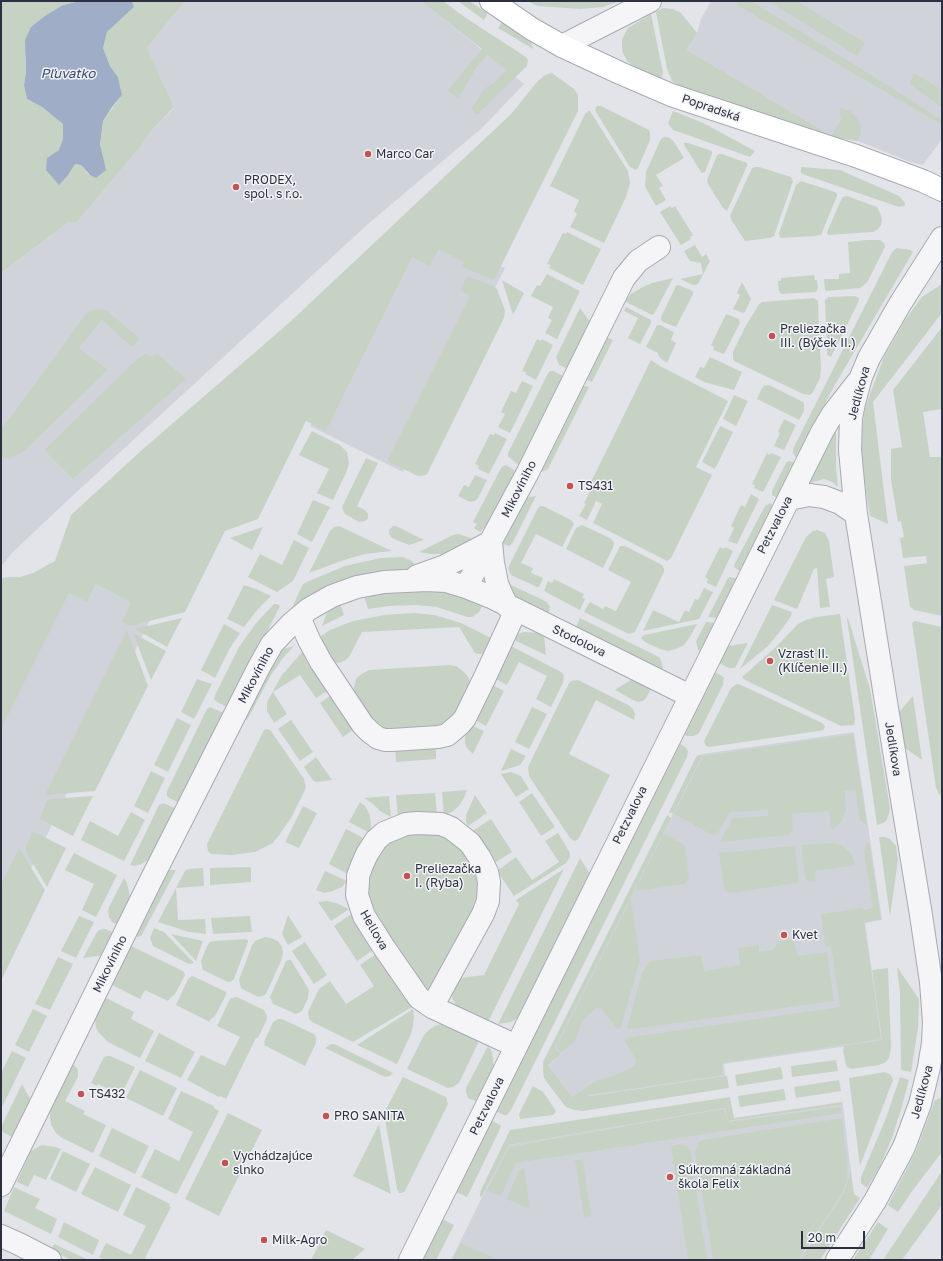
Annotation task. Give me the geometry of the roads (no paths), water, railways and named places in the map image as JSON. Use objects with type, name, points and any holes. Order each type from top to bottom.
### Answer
[{"type":"street","name":"Popradská","points":[[491,1],[532,29],[562,46],[671,95],[856,156],[923,181],[942,190]]},
{"type":"street","points":[[562,46],[650,1]]},
{"type":"street","name":"Jedlíkova","points":[[837,1260],[875,1201],[904,1147],[920,1104],[933,1043],[934,1022],[931,982],[856,514],[851,472],[850,443],[851,418],[861,377],[882,335],[900,304],[942,238]]},
{"type":"street","name":"Mikovíniho","points":[[1,1185],[151,880],[259,666],[272,644],[291,624],[309,609],[332,596],[356,587],[384,582],[438,580],[455,583],[466,587],[528,472],[624,278],[638,261],[659,247]]},
{"type":"street","name":"Petzvalova","points":[[410,1260],[822,432],[832,415],[861,377]]},
{"type":"street","points":[[789,499],[809,496],[824,496],[840,503],[856,514]]},
{"type":"street","points":[[299,617],[321,662],[363,725],[370,732],[378,738],[385,740],[438,737],[447,734],[465,718],[485,677],[512,608],[500,591],[491,542],[445,566],[402,581]]},
{"type":"street","name":"Stodolova","points":[[466,587],[512,608],[690,696]]},
{"type":"street","name":"Hellova","points":[[432,1007],[483,914],[488,901],[489,882],[487,872],[470,843],[451,828],[441,824],[406,824],[384,833],[376,840],[367,854],[358,876],[358,895],[364,916],[419,998],[432,1007],[516,1046]]},
{"type":"street","points":[[1,1236],[50,1260]]},
{"type":"water","name":"Pľuvatko","points":[[80,1],[132,1],[134,7],[107,32],[103,48],[110,66],[118,77],[122,95],[103,121],[100,144],[106,170],[96,178],[90,175],[81,165],[75,164],[59,185],[46,170],[47,158],[59,150],[63,138],[63,124],[42,107],[27,99],[24,85],[26,72],[25,40],[31,27],[45,16],[63,5]]},
{"type":"place","name":"Marco Car","points":[[368,154]]},
{"type":"place","name":"PRODEX, spol. s r.o.","points":[[236,187]]},
{"type":"place","name":"Preliezačka III. (Býček II.)","points":[[772,336]]},
{"type":"place","name":"TS431","points":[[570,486]]},
{"type":"place","name":"Vzrast II. (Klíčenie II.)","points":[[770,661]]},
{"type":"place","name":"Preliezačka I. (Ryba)","points":[[407,876]]},
{"type":"place","name":"Kvet","points":[[784,935]]},
{"type":"place","name":"TS432","points":[[81,1094]]},
{"type":"place","name":"PRO SANITA","points":[[326,1116]]},
{"type":"place","name":"Vychádzajúce slnko","points":[[225,1163]]},
{"type":"place","name":"Súkromná základná škola Felix","points":[[670,1177]]},
{"type":"place","name":"Milk-Agro","points":[[264,1240]]}]
